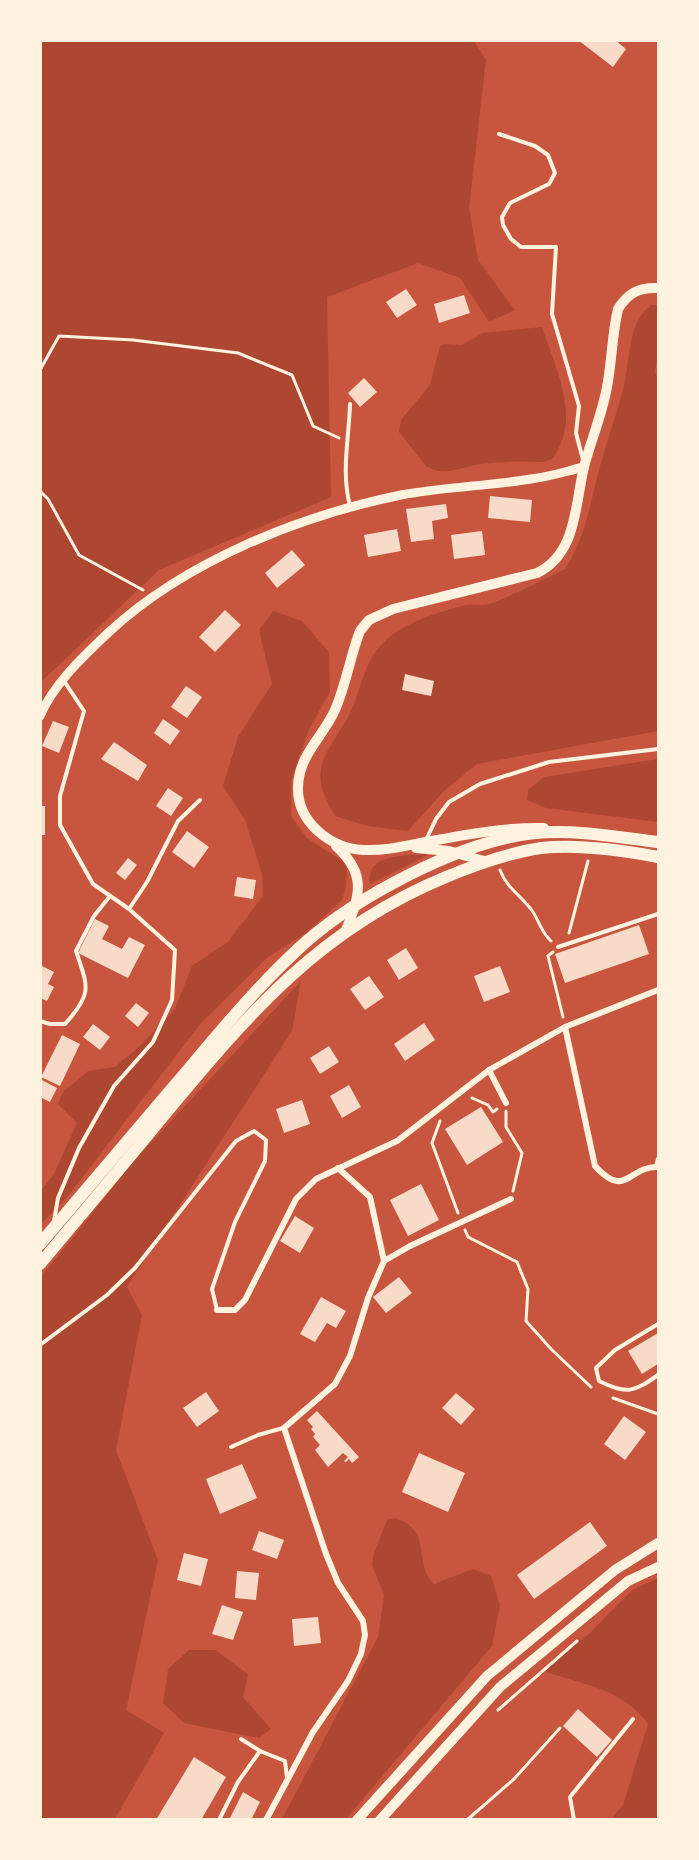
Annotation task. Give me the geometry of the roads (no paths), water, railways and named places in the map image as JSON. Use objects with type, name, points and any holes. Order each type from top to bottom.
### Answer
[{"type":"highway","points":[[40,1244],[257,990],[298,949],[355,907],[403,878],[460,853],[505,838],[541,832],[573,832],[658,842]]},
{"type":"highway","points":[[40,1264],[243,1022],[315,953],[346,930],[407,893],[484,861],[545,848],[592,848],[658,857]]},
{"type":"main road","points":[[346,930],[355,907],[358,877],[355,867],[311,824],[300,800],[298,786],[309,748],[331,719],[337,706],[360,631],[369,620],[393,609],[504,583],[546,569],[561,553],[567,541],[584,467],[607,387],[618,309],[625,298],[636,291],[658,288]]},
{"type":"main road","points":[[407,847],[515,827],[573,832]]},
{"type":"main road","points":[[334,844],[361,850],[407,847],[449,851],[484,861]]},
{"type":"main road","points":[[357,1820],[487,1676],[615,1570],[658,1543]]},
{"type":"main road","points":[[380,1820],[500,1687],[628,1581],[658,1567]]},
{"type":"street","points":[[40,716],[84,655],[152,595],[182,577],[271,535],[350,507],[442,489],[532,479],[584,467]]},
{"type":"street","points":[[217,1310],[235,1310],[245,1300],[296,1199],[316,1179],[397,1141],[489,1070],[566,1027],[658,990]]},
{"type":"street","points":[[566,1027],[595,1166],[607,1179],[624,1182],[645,1168],[658,1164]]},
{"type":"street","points":[[489,1070],[506,1103]]},
{"type":"street","points":[[266,1820],[313,1732],[348,1681],[361,1654],[365,1635],[363,1621],[338,1583],[326,1554],[284,1428],[335,1384],[350,1356],[368,1298],[384,1261],[370,1197],[338,1168]]},
{"type":"street","points":[[384,1261],[511,1199]]},
{"type":"lane","points":[[499,134],[519,139],[548,155],[555,174],[549,184],[510,202],[502,217],[510,239],[521,248],[556,247],[552,314],[579,406],[576,433],[584,467]]},
{"type":"lane","points":[[350,404],[345,487],[350,507]]},
{"type":"lane","points":[[52,1230],[58,1198],[79,1148],[114,1086],[153,1042],[172,1000],[175,950],[129,909],[93,884],[60,825],[60,796],[84,711],[64,680]]},
{"type":"lane","points":[[425,842],[436,819],[449,802],[480,784],[549,762],[658,748]]},
{"type":"lane","points":[[129,909],[147,882],[178,821],[200,800]]},
{"type":"lane","points":[[40,1021],[65,1024],[80,1007],[88,986],[76,951],[94,916],[110,896]]},
{"type":"lane","points":[[558,947],[658,914]]},
{"type":"lane","points":[[40,1345],[107,1295],[135,1268],[236,1140],[254,1131],[266,1140],[265,1161],[235,1222],[220,1264],[212,1289],[217,1310]]},
{"type":"lane","points":[[658,1324],[615,1350],[596,1368],[599,1381],[615,1389],[638,1390],[658,1375]]},
{"type":"lane","points":[[231,1447],[258,1435],[284,1428]]},
{"type":"lane","points":[[574,1820],[570,1797],[633,1719]]},
{"type":"lane","points":[[240,1738],[260,1751],[285,1761],[288,1782]]},
{"type":"lane","points":[[219,1820],[238,1782],[260,1751]]}]
